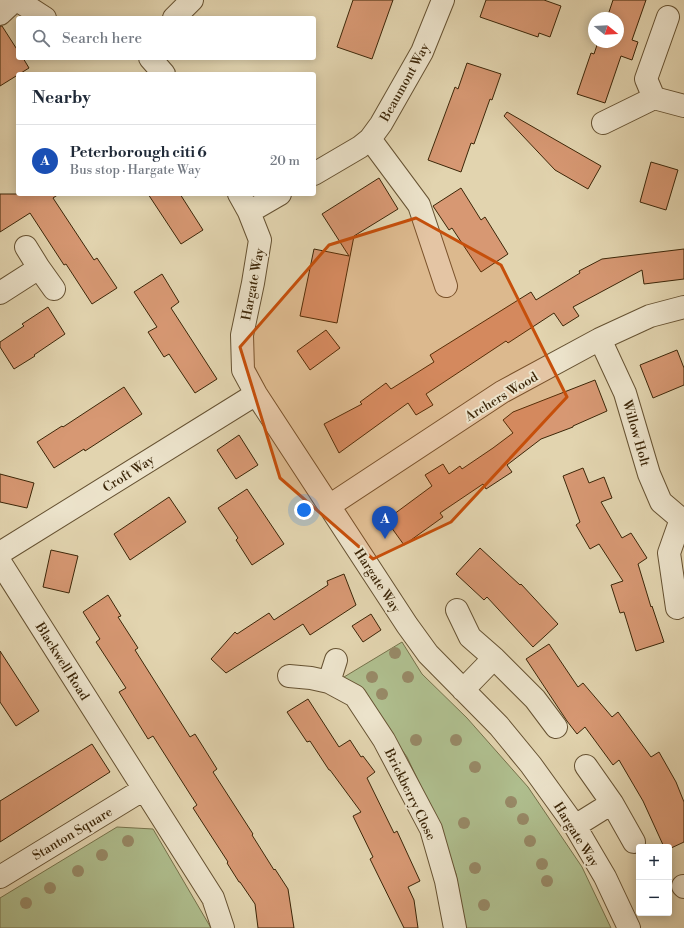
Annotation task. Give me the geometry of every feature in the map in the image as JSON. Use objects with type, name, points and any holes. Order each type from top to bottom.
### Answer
[{"type":"street","points":[[0,14],[16,0],[42,16]]},
{"type":"street","points":[[176,16],[192,0]]},
{"type":"street","name":"Beaumont Way","points":[[316,173],[360,147],[370,139],[381,124],[422,52],[443,0]]},
{"type":"street","points":[[654,98],[646,79],[668,17]]},
{"type":"street","points":[[152,60],[162,72]]},
{"type":"street","points":[[603,123],[654,98],[684,106]]},
{"type":"street","points":[[370,139],[418,205],[446,286]]},
{"type":"street","points":[[244,203],[272,196]]},
{"type":"street","name":"Hargate Way","points":[[244,203],[260,240],[242,335],[243,370],[256,394],[428,654],[499,726],[522,754],[575,826],[605,877],[629,928]]},
{"type":"street","points":[[26,247],[54,289]]},
{"type":"street","points":[[0,293],[39,268]]},
{"type":"street","name":"Archers Wood","points":[[329,506],[502,392],[600,339],[650,316],[684,307]]},
{"type":"street","name":"Willow Holt","points":[[600,339],[626,394],[649,474],[661,502],[682,519]]},
{"type":"street","name":"Croft Way","points":[[0,553],[256,394]]},
{"type":"street","points":[[677,608],[669,553],[682,519]]},
{"type":"street","name":"Blackwell Road","points":[[0,562],[144,789]]},
{"type":"street","points":[[456,610],[470,637],[494,658],[534,699],[556,727]]},
{"type":"street","points":[[463,690],[494,658]]},
{"type":"street","points":[[329,682],[336,660]]},
{"type":"street","name":"Brickberry Close","points":[[289,676],[311,678],[329,682],[355,696],[384,740],[431,829],[446,881],[455,928]]},
{"type":"street","points":[[586,766],[612,803],[634,842]]},
{"type":"street","points":[[144,789],[213,898],[223,928]]},
{"type":"street","name":"Stanton Square","points":[[0,877],[144,789]]},
{"type":"street","points":[[575,826],[612,803]]},
{"type":"highlighted area","points":[[416,218],[501,265],[567,397],[451,522],[373,559],[280,478],[240,347],[329,245]]},
{"type":"green space","points":[[402,642],[422,674],[467,718],[528,787],[582,867],[611,928],[465,928],[456,874],[435,816],[407,757],[381,720],[344,677]]},
{"type":"green space","points":[[117,827],[153,829],[211,928],[0,928],[0,898]]},
{"type":"building","points":[[353,0],[393,0],[372,59],[337,47]]},
{"type":"building","points":[[486,0],[544,0],[561,6],[550,37],[539,33],[538,37],[480,17]]},
{"type":"building","points":[[613,0],[646,0],[632,40],[638,42],[632,60],[621,56],[605,103],[577,94],[591,53],[594,54],[596,48],[624,48],[624,12],[609,12]]},
{"type":"building","points":[[0,26],[2,26],[16,48],[16,60],[24,60],[29,68],[23,72],[16,72],[16,76],[0,86]]},
{"type":"building","points":[[467,63],[501,74],[492,100],[490,99],[474,144],[471,143],[461,172],[428,160],[455,87],[458,89]]},
{"type":"building","points":[[507,112],[601,166],[588,189],[555,170],[504,116]]},
{"type":"building","points":[[651,162],[678,170],[666,210],[640,202]]},
{"type":"building","points":[[379,178],[398,209],[354,236],[337,323],[300,316],[314,249],[349,256],[322,214]]},
{"type":"building","points":[[461,188],[481,220],[485,217],[508,254],[481,272],[452,228],[449,230],[433,206]]},
{"type":"building","points":[[0,194],[16,194],[16,196],[56,196],[53,198],[94,260],[97,258],[117,288],[92,304],[30,213],[0,232]]},
{"type":"building","points":[[149,196],[181,196],[203,230],[181,244]]},
{"type":"building","points":[[684,249],[684,279],[644,284],[642,270],[573,307],[579,316],[563,326],[554,313],[508,343],[506,341],[426,394],[433,405],[416,415],[408,403],[339,453],[324,424],[362,404],[360,402],[386,383],[391,389],[434,362],[430,355],[531,292],[536,300],[580,273],[579,271],[602,259]]},
{"type":"building","points":[[162,274],[179,302],[171,308],[217,379],[195,393],[169,354],[164,357],[148,332],[157,327],[134,292]]},
{"type":"building","points":[[48,307],[65,334],[14,369],[0,347],[0,342],[24,326],[22,324]]},
{"type":"building","points":[[326,330],[340,348],[310,370],[297,351]]},
{"type":"building","points":[[677,350],[684,368],[684,385],[653,398],[640,365]]},
{"type":"building","points":[[595,380],[607,411],[573,427],[541,439],[507,465],[512,472],[486,489],[483,484],[440,513],[443,517],[404,545],[386,520],[432,486],[425,475],[443,464],[449,474],[460,466],[462,469],[513,433],[503,420],[513,412]]},
{"type":"building","points":[[124,387],[142,414],[85,451],[84,449],[54,468],[37,442],[62,426],[63,427]]},
{"type":"building","points":[[239,435],[258,465],[236,479],[217,450]]},
{"type":"building","points":[[583,468],[589,483],[604,477],[612,498],[601,502],[622,538],[631,533],[647,558],[638,564],[651,607],[652,606],[664,642],[636,651],[624,612],[620,613],[611,585],[623,581],[599,544],[590,549],[576,525],[580,522],[563,476]]},
{"type":"building","points":[[0,474],[34,483],[27,508],[0,502]]},
{"type":"building","points":[[247,489],[284,544],[252,565],[236,540],[238,538],[218,508]]},
{"type":"building","points":[[169,497],[186,522],[130,560],[114,534]]},
{"type":"building","points":[[480,548],[520,585],[521,584],[558,624],[533,647],[487,597],[484,600],[456,574]]},
{"type":"building","points":[[51,550],[78,556],[69,593],[43,587]]},
{"type":"building","points":[[344,574],[356,605],[310,635],[303,624],[226,673],[211,659],[235,632],[237,634],[269,613],[274,620],[328,585],[327,581]]},
{"type":"building","points":[[108,595],[121,616],[118,617],[138,648],[135,650],[190,737],[195,734],[217,769],[213,772],[274,870],[275,869],[288,889],[294,928],[258,928],[255,904],[239,882],[227,863],[228,862],[193,808],[197,805],[153,736],[148,739],[119,692],[126,688],[96,642],[100,639],[83,612]]},
{"type":"building","points":[[371,614],[381,630],[363,642],[352,626]]},
{"type":"building","points":[[549,644],[578,687],[583,683],[612,717],[618,712],[651,757],[659,752],[676,782],[684,802],[684,842],[672,848],[672,844],[663,844],[643,801],[619,760],[613,765],[585,727],[577,734],[526,659]]},
{"type":"building","points":[[0,651],[39,711],[16,726],[0,702]]},
{"type":"building","points":[[308,699],[339,747],[350,740],[361,757],[363,756],[375,772],[367,778],[394,833],[397,831],[420,881],[408,887],[414,900],[418,928],[404,928],[370,859],[373,857],[353,816],[361,812],[329,770],[310,741],[307,742],[287,712]]},
{"type":"building","points":[[92,744],[110,772],[0,842],[0,801]]},
{"type":"place","name":"Peterborough citi 6","points":[[385,539]]}]
